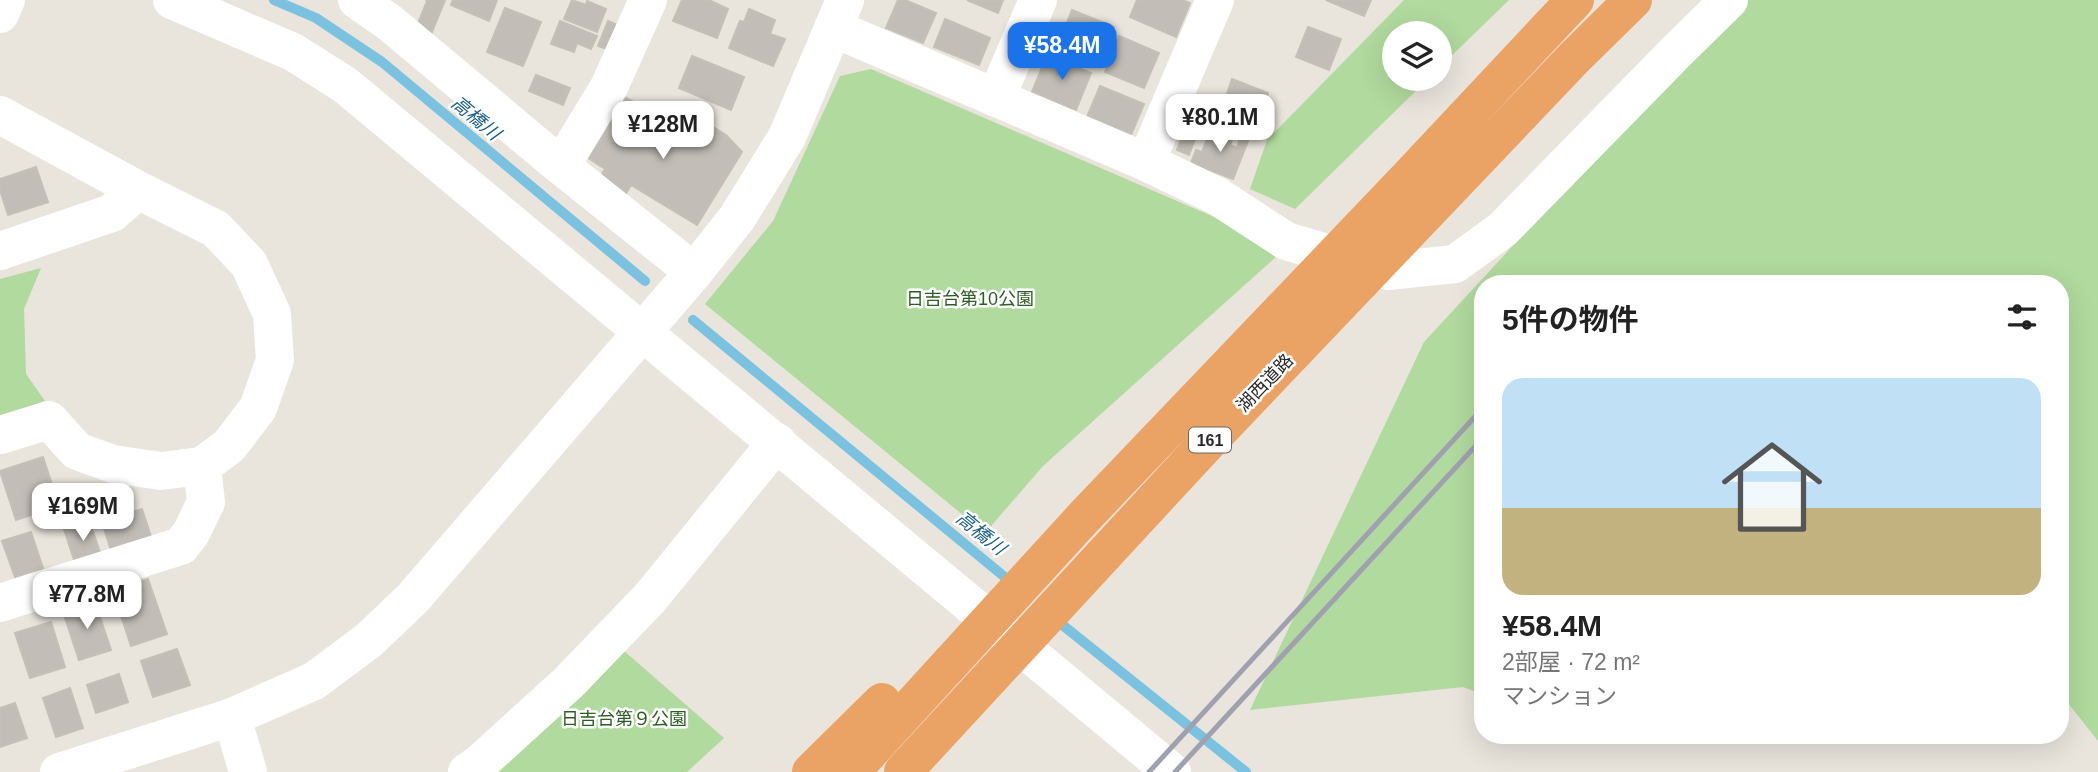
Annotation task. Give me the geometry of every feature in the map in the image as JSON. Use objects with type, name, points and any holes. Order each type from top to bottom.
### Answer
[{"type":"highway","name":"161","points":[[851,772],[1084,517],[1575,0]]},
{"type":"highway","name":"湖西道路","points":[[903,772],[1209,441],[1574,58],[1633,0]]},
{"type":"highway","points":[[811,772],[894,690],[1084,517]]},
{"type":"highway","points":[[916,772],[988,680]]},
{"type":"street","points":[[0,14],[6,0]]},
{"type":"street","points":[[172,0],[293,52],[345,86],[1172,772]]},
{"type":"street","points":[[357,0],[390,23],[561,166],[694,272]]},
{"type":"street","points":[[561,166],[609,87],[648,0]]},
{"type":"street","points":[[996,97],[1038,0]]},
{"type":"street","points":[[1146,162],[1215,0]]},
{"type":"street","points":[[60,772],[232,717],[314,681],[369,640],[413,598],[643,332],[737,218],[787,137],[839,14],[996,97],[1217,196],[1286,241],[1388,271],[1455,264],[1503,229],[1729,0]]},
{"type":"street","points":[[0,115],[216,229],[249,264],[272,314],[275,360],[258,408],[229,446],[202,466],[161,471],[113,464],[77,451],[49,421],[0,435]]},
{"type":"street","points":[[0,251],[112,214],[138,190]]},
{"type":"street","points":[[467,772],[568,682],[650,598],[777,442]]},
{"type":"street","points":[[0,603],[181,546],[191,533],[206,502],[202,466]]},
{"type":"street","points":[[232,717],[248,772]]},
{"type":"green space","points":[[1404,0],[1509,0],[1452,55],[1452,21],[1383,21]]},
{"type":"green space","points":[[1740,0],[2098,0],[2098,741],[2069,704],[2069,275],[1486,275]]},
{"type":"green space","points":[[1382,22],[1382,91],[1416,91],[1295,209],[1250,189],[1267,140]]},
{"type":"green space","name":"日吉台第10公園","points":[[871,69],[1286,248],[1043,466],[985,533],[705,304],[773,221],[840,76]]},
{"type":"green space","points":[[41,268],[24,309],[26,374],[45,401],[0,416],[0,279]]},
{"type":"green space","points":[[1474,288],[1474,691],[1463,687],[1250,710],[1424,342]]},
{"type":"green space","name":"日吉台第９公園","points":[[623,650],[724,738],[687,772],[485,772]]},
{"type":"building","points":[[426,0],[445,0],[430,37],[415,31]]},
{"type":"building","points":[[453,0],[497,0],[489,21],[451,5]]},
{"type":"building","points":[[572,0],[586,5],[587,1],[606,9],[597,32],[564,19]]},
{"type":"building","points":[[682,0],[709,0],[728,9],[717,38],[673,21]]},
{"type":"building","points":[[898,0],[905,0],[936,13],[923,43],[886,28]]},
{"type":"building","points":[[967,0],[1003,0],[998,13]]},
{"type":"building","points":[[1137,0],[1182,0],[1190,3],[1176,37],[1130,17]]},
{"type":"building","points":[[1326,0],[1371,0],[1364,16]]},
{"type":"building","points":[[505,8],[541,22],[523,66],[487,52]]},
{"type":"building","points":[[749,9],[775,20],[770,34],[785,39],[773,66],[729,48],[740,21],[744,22]]},
{"type":"building","points":[[1072,10],[1114,27],[1100,62],[1058,45]]},
{"type":"building","points":[[945,19],[990,38],[979,65],[934,47]]},
{"type":"building","points":[[560,21],[597,36],[591,49],[577,43],[574,52],[551,44]]},
{"type":"building","points":[[608,21],[622,27],[612,51],[598,46]]},
{"type":"building","points":[[1308,27],[1341,39],[1329,70],[1296,57]]},
{"type":"building","points":[[1119,36],[1159,53],[1144,88],[1105,72]]},
{"type":"building","points":[[1047,55],[1091,73],[1076,110],[1032,92]]},
{"type":"building","points":[[692,56],[744,77],[731,110],[679,88]]},
{"type":"building","points":[[536,75],[570,88],[563,105],[529,91]]},
{"type":"building","points":[[1232,79],[1268,93],[1258,119],[1223,105]]},
{"type":"building","points":[[1100,86],[1144,104],[1131,135],[1087,117]]},
{"type":"building","points":[[625,97],[699,142],[710,125],[726,135],[742,152],[697,225],[631,185],[623,198],[597,182],[605,169],[588,158]]},
{"type":"building","points":[[1212,126],[1234,135],[1230,145],[1237,148],[1240,138],[1248,141],[1233,179],[1191,163],[1196,150],[1202,152]]},
{"type":"building","points":[[1185,128],[1197,133],[1189,155],[1177,150]]},
{"type":"building","points":[[36,167],[48,202],[8,215],[0,190],[0,179]]},
{"type":"building","points":[[43,457],[59,506],[16,520],[0,471]]},
{"type":"building","points":[[142,509],[153,543],[113,557],[102,522]]},
{"type":"building","points":[[88,517],[103,561],[77,569],[63,526]]},
{"type":"building","points":[[31,532],[43,568],[15,577],[2,541]]},
{"type":"building","points":[[148,579],[167,634],[131,646],[113,591]]},
{"type":"building","points":[[95,602],[111,650],[79,660],[63,612]]},
{"type":"building","points":[[51,622],[65,667],[30,678],[15,633]]},
{"type":"building","points":[[177,649],[190,685],[153,697],[141,661]]},
{"type":"building","points":[[119,674],[128,702],[96,713],[87,685]]},
{"type":"building","points":[[70,688],[83,728],[56,737],[43,698]]},
{"type":"building","points":[[15,703],[27,738],[0,747],[0,708]]},
{"type":"waterway","name":"高橋川","points":[[274,0],[316,18],[382,62],[645,281]]},
{"type":"waterway","name":"高橋川","points":[[693,320],[1012,583]]},
{"type":"waterway","name":"高橋川","points":[[1055,619],[1246,772]]},
{"type":"railway","points":[[1149,772],[1474,418]]},
{"type":"railway","points":[[1175,772],[1474,448]]}]
